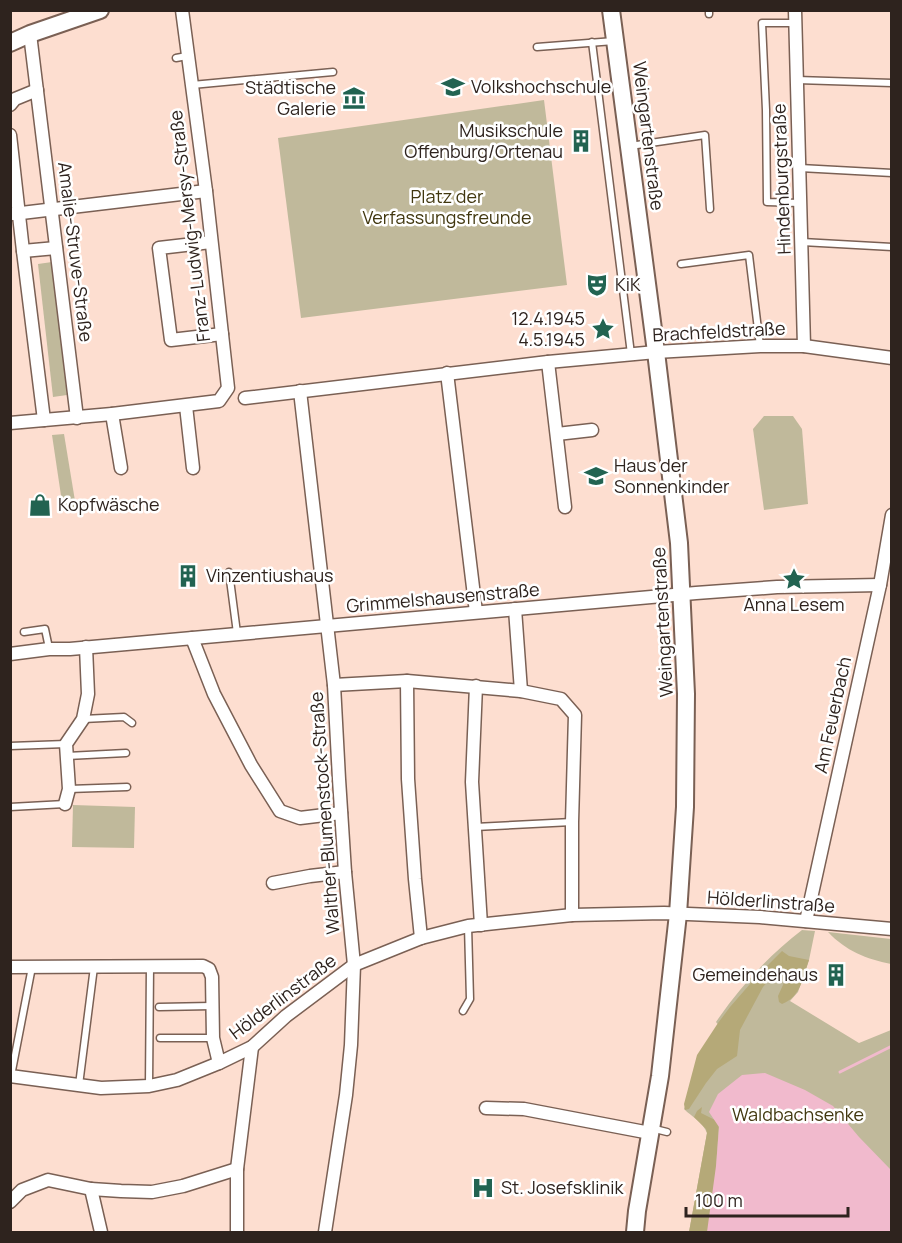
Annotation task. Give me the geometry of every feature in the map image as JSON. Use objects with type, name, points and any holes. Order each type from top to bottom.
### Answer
[{"type":"street","points":[[10,43],[100,10]]},
{"type":"street","name":"Franz-Ludwig-Mersy-Straße","points":[[10,423],[219,401],[228,388],[206,191],[191,85],[182,57],[182,10]]},
{"type":"street","name":"Weingartenstraße","points":[[611,10],[679,543],[686,694],[685,807],[678,914],[656,1131],[635,1233]]},
{"type":"street","name":"Hindenburgstraße","points":[[795,17],[804,346]]},
{"type":"street","name":"Amalie-Struve-Straße","points":[[30,34],[40,89],[51,209],[77,417]]},
{"type":"street","points":[[10,105],[15,99],[40,89]]},
{"type":"street","points":[[10,135],[15,214],[23,251],[44,420]]},
{"type":"street","points":[[15,214],[206,191]]},
{"type":"street","points":[[212,242],[159,248],[171,340],[222,333]]},
{"type":"street","points":[[23,251],[56,248]]},
{"type":"street","name":"Brachfeldstraße","points":[[245,398],[447,373],[656,352],[804,346],[891,358]]},
{"type":"street","points":[[548,362],[565,507]]},
{"type":"street","points":[[447,373],[476,612]]},
{"type":"street","name":"Walther-Blumenstock-Straße","points":[[300,391],[334,685],[345,872],[354,965],[349,1065],[325,1233]]},
{"type":"street","points":[[186,406],[193,468]]},
{"type":"street","points":[[112,414],[121,468]]},
{"type":"street","points":[[557,434],[592,430]]},
{"type":"street","name":"Am Feuerbach","points":[[806,921],[889,545],[891,515]]},
{"type":"street","name":"Grimmelshausenstraße","points":[[10,654],[777,587],[880,585]]},
{"type":"street","points":[[515,609],[521,691]]},
{"type":"street","points":[[192,638],[214,694],[251,765],[280,811],[300,818],[341,813]]},
{"type":"street","points":[[65,804],[69,789],[66,750],[83,718],[88,693],[86,647]]},
{"type":"street","points":[[407,681],[409,801],[421,938]]},
{"type":"street","points":[[334,685],[407,681],[521,691],[561,699],[575,715],[572,915]]},
{"type":"street","points":[[476,686],[472,782],[481,925]]},
{"type":"street","points":[[273,883],[345,872]]},
{"type":"street","name":"Hölderlinstraße","points":[[10,1076],[101,1088],[149,1086],[177,1080],[219,1064],[252,1047],[286,1016],[354,965],[421,938],[468,926],[572,915],[678,914],[760,917],[891,929]]},
{"type":"street","points":[[10,967],[203,966],[209,969],[212,976],[213,1038],[219,1064]]},
{"type":"street","points":[[237,1233],[237,1169],[252,1047]]},
{"type":"street","points":[[486,1108],[524,1108],[656,1131]]},
{"type":"street","points":[[10,1202],[22,1190],[48,1180],[91,1189],[152,1192],[183,1186],[237,1169]]},
{"type":"street","points":[[91,1189],[101,1233]]},
{"type":"lane","points":[[795,17],[762,23],[767,202],[801,203]]},
{"type":"lane","points":[[537,47],[616,41]]},
{"type":"lane","points":[[592,42],[631,355]]},
{"type":"lane","points":[[191,85],[333,72]]},
{"type":"lane","points":[[796,80],[891,83]]},
{"type":"lane","points":[[629,146],[705,135],[710,208]]},
{"type":"lane","points":[[799,168],[891,173]]},
{"type":"lane","points":[[802,242],[891,247]]},
{"type":"lane","points":[[681,264],[748,255],[760,346]]},
{"type":"lane","points":[[229,572],[237,633]]},
{"type":"lane","points":[[24,632],[45,629],[49,649]]},
{"type":"lane","points":[[83,718],[124,717],[132,723]]},
{"type":"lane","points":[[10,746],[126,753]]},
{"type":"lane","points":[[69,789],[128,786]]},
{"type":"lane","points":[[10,807],[65,804]]},
{"type":"lane","points":[[475,827],[572,822]]},
{"type":"lane","points":[[463,1011],[470,999],[468,926]]},
{"type":"lane","points":[[149,1086],[150,966]]},
{"type":"lane","points":[[10,1076],[32,967]]},
{"type":"lane","points":[[79,1085],[94,967]]},
{"type":"lane","points":[[159,1007],[212,1006]]},
{"type":"lane","points":[[160,1038],[213,1038]]},
{"type":"green space","name":"Platz der Verfassungsfreunde","points":[[544,100],[567,285],[301,318],[278,138]]},
{"type":"green space","points":[[52,262],[67,395],[53,397],[38,264]]},
{"type":"green space","points":[[764,416],[793,416],[802,429],[808,504],[764,510],[753,429]]},
{"type":"green space","points":[[64,434],[76,507],[63,509],[52,435]]},
{"type":"green space","points":[[73,805],[135,807],[134,848],[72,847]]},
{"type":"green space","name":"Waldbachsenke","points":[[802,930],[815,931],[809,960],[798,992],[790,1001],[859,1043],[891,1030],[891,1232],[689,1232],[707,1133],[700,1123],[684,1109],[720,1027],[716,1022],[755,973]]},
{"type":"green space","points":[[828,932],[891,939],[891,964],[857,953]]},
{"type":"shaded area","points":[[782,951],[789,956],[809,960],[797,991],[788,1001],[782,1004],[779,1002],[778,996],[787,976],[783,970],[778,970],[763,987],[740,1030],[737,1056],[717,1069],[689,1109],[685,1110],[684,1104],[697,1055],[730,1007]]},
{"type":"shaded area","points":[[765,1073],[805,1090],[833,1106],[891,1170],[891,1232],[707,1232],[719,1127],[709,1112],[718,1094],[742,1075]]},
{"type":"shaded area","points":[[702,1107],[701,1113],[719,1122],[712,1232],[689,1232],[707,1133],[694,1117]]},
{"type":"waterway","points":[[840,1072],[892,1046]]},
{"type":"place","name":"Volkshochschule","points":[[453,87]]},
{"type":"place","name":"Städtische Galerie","points":[[354,98]]},
{"type":"place","name":"Musikschule Offenburg/Ortenau","points":[[581,141]]},
{"type":"place","name":"KiK","points":[[597,285]]},
{"type":"place","name":"12.4.1945 4.5.1945","points":[[603,329]]},
{"type":"place","name":"Haus der Sonnenkinder","points":[[596,476]]},
{"type":"place","name":"Kopfwäsche","points":[[40,505]]},
{"type":"place","name":"Vinzentiushaus","points":[[188,576]]},
{"type":"place","name":"Anna Lesem","points":[[794,579]]},
{"type":"place","name":"Gemeindehaus","points":[[836,975]]},
{"type":"place","name":"St. Josefsklinik","points":[[483,1188]]}]
